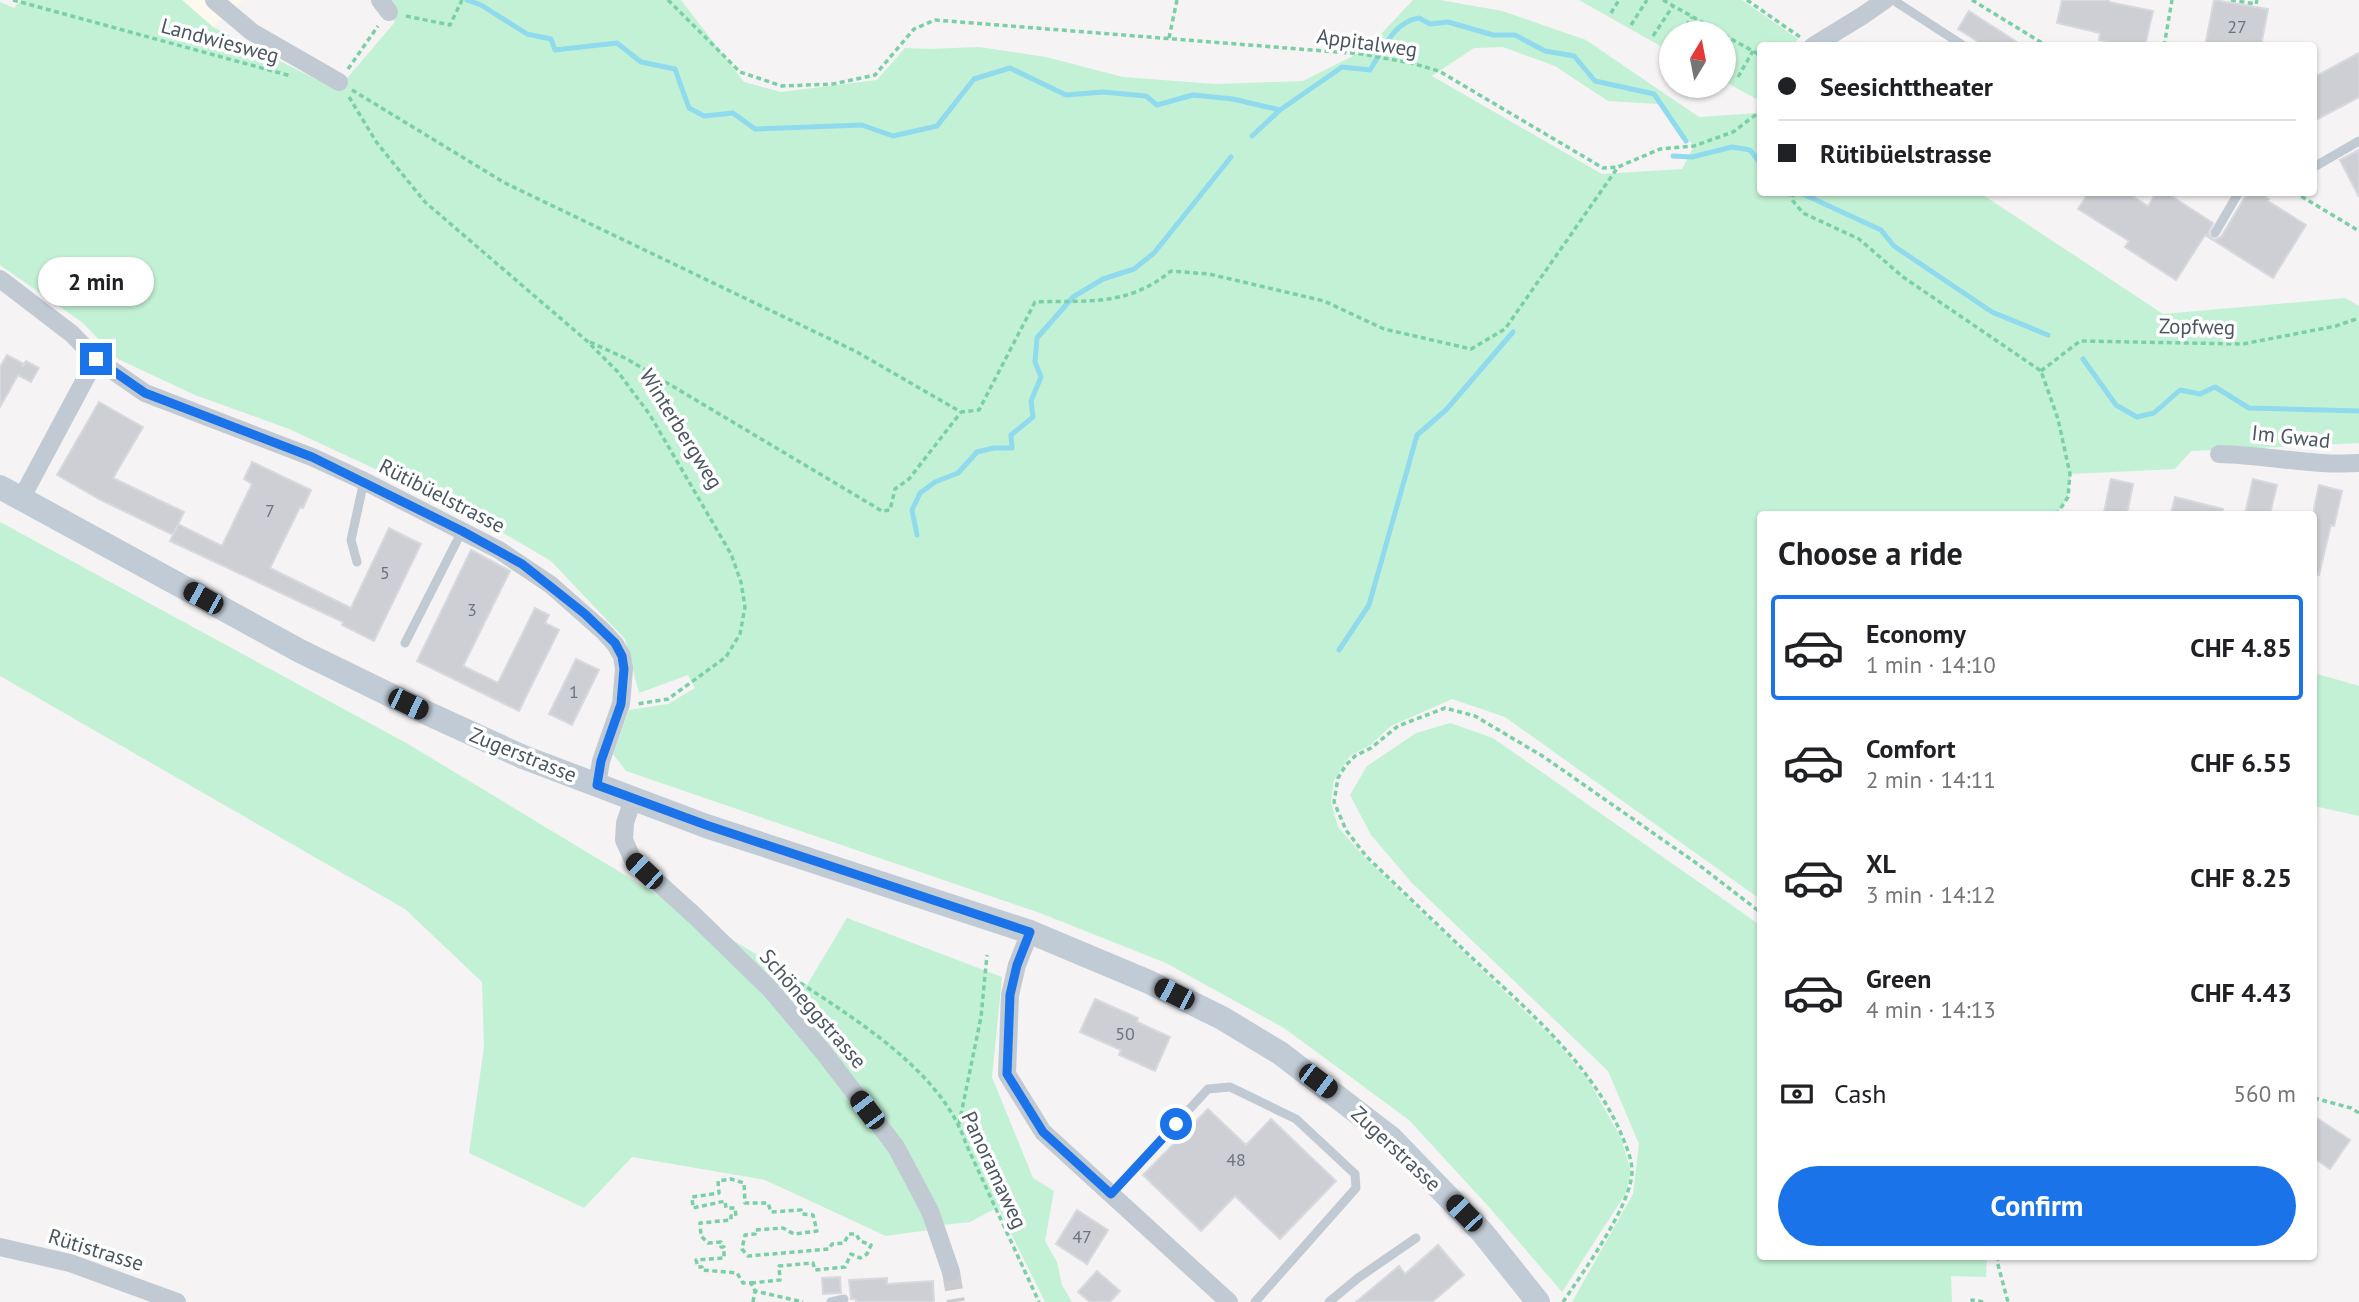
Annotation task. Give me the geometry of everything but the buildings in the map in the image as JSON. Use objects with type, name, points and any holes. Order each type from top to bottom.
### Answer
[{"type":"main road","name":"Zugerstrasse","points":[[11,493],[300,651],[523,757],[706,825],[1030,932],[1149,982],[1222,1018],[1280,1053],[1391,1138],[1482,1232],[1538,1302]]},
{"type":"street","points":[[214,0],[251,32],[339,82]]},
{"type":"street","points":[[1807,42],[1862,16],[1885,0]]},
{"type":"street","name":"Rütibüelstrasse","points":[[0,279],[72,334],[96,359],[145,393],[312,457],[364,481],[522,564],[551,585],[615,643],[622,656],[624,669],[621,704],[606,747],[597,785]]},
{"type":"street","points":[[11,493],[96,359]]},
{"type":"street","name":"Im Gwad","points":[[2219,454],[2336,464],[2359,463]]},
{"type":"street","name":"Schöneggstrasse","points":[[633,799],[625,823],[624,840],[633,860],[770,989],[832,1063],[896,1147],[930,1211],[951,1272]]},
{"type":"street","points":[[1030,932],[1017,965],[1010,995],[1007,1074],[1043,1132],[1229,1302]]},
{"type":"street","name":"Rütistrasse","points":[[0,1247],[70,1263],[177,1302]]},
{"type":"lane","points":[[1893,0],[1958,42]]},
{"type":"lane","points":[[2317,165],[2359,141]]},
{"type":"lane","points":[[2215,233],[2237,196]]},
{"type":"lane","points":[[357,562],[351,540],[364,481]]},
{"type":"lane","points":[[405,643],[462,531]]},
{"type":"lane","points":[[1111,1194],[1208,1089],[1230,1087],[1296,1119],[1355,1174],[1356,1188],[1255,1302]]},
{"type":"lane","points":[[1329,1302],[1358,1278],[1416,1238]]},
{"type":"lane","points":[[831,1302],[844,1299]]},
{"type":"path","name":"Landwiesweg","points":[[13,0],[296,78]]},
{"type":"path","points":[[462,0],[450,24],[385,6],[339,82],[505,184],[855,351],[961,412],[979,410],[1035,302],[1103,300],[1133,295],[1156,283],[1171,271],[1209,274],[1324,301],[1384,329],[1471,349],[1505,329],[1618,167],[1660,149],[1694,146],[1733,132],[1757,115]]},
{"type":"path","name":"Appitalweg","points":[[668,0],[740,72],[782,86],[833,84],[875,75],[914,29],[935,20],[1385,58],[1439,71],[1603,168],[1618,167]]},
{"type":"path","points":[[1169,38],[1177,0]]},
{"type":"path","points":[[1611,13],[1619,0]]},
{"type":"path","points":[[1632,25],[1647,0]]},
{"type":"path","points":[[1663,0],[1698,21]]},
{"type":"path","points":[[1747,0],[1807,42]]},
{"type":"path","points":[[1972,0],[2041,42]]},
{"type":"path","points":[[2165,42],[2172,0]]},
{"type":"path","points":[[2231,0],[2256,4],[2257,0]]},
{"type":"path","points":[[1653,36],[1672,6]]},
{"type":"path","points":[[1690,21],[1692,17]]},
{"type":"path","points":[[1736,41],[1757,53]]},
{"type":"path","points":[[1738,77],[1753,51]]},
{"type":"path","name":"Winterbergweg","points":[[339,82],[377,144],[425,202],[587,341],[618,372],[650,415],[731,554],[741,582],[745,607],[740,634],[726,657],[668,699],[645,705],[621,704]]},
{"type":"path","points":[[1793,196],[1803,213],[1859,239],[1903,277],[2041,371],[2058,419],[2070,474],[2068,497],[2059,511]]},
{"type":"path","points":[[2301,196],[2359,231]]},
{"type":"path","name":"Zopfweg","points":[[2041,371],[2080,341],[2243,344],[2336,326],[2359,318]]},
{"type":"path","points":[[587,341],[627,359],[882,511],[890,510],[895,489],[909,479],[961,412]]},
{"type":"path","points":[[1563,1302],[1627,1194],[1632,1172],[1628,1151],[1615,1121],[1591,1081],[1552,1034],[1359,848],[1346,830],[1334,802],[1338,778],[1355,756],[1371,748],[1398,726],[1445,708],[1475,716],[1585,783],[1757,910]]},
{"type":"path","points":[[959,1124],[981,1017],[987,955]]},
{"type":"path","name":"Panoramaweg","points":[[771,964],[888,1045],[928,1083],[959,1124],[1039,1302]]},
{"type":"path","points":[[2317,1099],[2351,1108],[2359,1113]]},
{"type":"path","points":[[731,1179],[744,1183],[745,1203],[768,1203],[771,1212],[801,1210],[802,1214],[813,1215],[817,1231],[794,1234],[783,1228],[755,1230],[755,1234],[745,1235],[742,1249],[748,1256],[829,1249],[832,1244],[844,1243],[849,1234],[856,1234],[860,1241],[871,1245],[867,1254],[860,1258],[851,1254],[845,1267],[815,1270],[813,1263],[779,1266],[780,1280],[751,1283],[743,1283],[737,1273],[702,1270],[702,1267],[698,1267],[696,1260],[724,1258],[721,1242],[708,1243],[701,1236],[699,1223],[731,1220],[731,1216],[736,1216],[735,1208],[726,1208],[725,1201],[694,1208],[692,1197],[719,1193],[718,1181],[731,1179]]},
{"type":"path","points":[[1997,1260],[2008,1302]]},
{"type":"path","points":[[751,1283],[755,1291],[753,1302]]},
{"type":"path","points":[[755,1291],[803,1302]]},
{"type":"path","points":[[1973,1302],[1972,1300],[1984,1302]]},
{"type":"shaded area","points":[[182,0],[243,0],[213,27]]},
{"type":"green space","points":[[21,0],[182,0],[213,27],[337,90],[395,22],[381,0],[681,0],[744,82],[781,92],[877,80],[905,48],[979,47],[1046,57],[1123,77],[1215,84],[1303,81],[1367,49],[1413,0],[1440,0],[1502,11],[1586,40],[1659,90],[1659,98],[1671,98],[1699,117],[1757,113],[1757,196],[1985,196],[2163,314],[2345,298],[2359,306],[2359,443],[2191,451],[2175,469],[2071,474],[2068,497],[2059,511],[1757,511],[1757,897],[1505,717],[1452,699],[1391,726],[1369,746],[1350,756],[1334,780],[1331,802],[1338,827],[1365,858],[1553,1038],[1589,1081],[1621,1138],[1631,1172],[1626,1193],[1562,1292],[1409,1120],[1284,1028],[1166,963],[1040,913],[626,771],[613,754],[629,710],[668,704],[695,688],[688,675],[639,693],[625,639],[551,561],[466,511],[289,429],[195,395],[118,359],[83,323],[0,265],[0,2],[14,8]],"holes":[[[1503,47],[1555,66],[1608,101],[1658,104],[1694,146],[1682,169],[1602,174],[1432,76],[1474,48]]]},
{"type":"green space","points":[[1579,0],[1742,0],[1798,39],[1796,42],[1757,42],[1756,99],[1736,88],[1736,21],[1659,21],[1659,45]]},
{"type":"green space","points":[[0,522],[408,744],[807,985],[847,918],[1002,977],[992,1077],[1033,1178],[1054,1191],[1045,1241],[1057,1262],[1062,1285],[1072,1302],[1045,1302],[998,1207],[970,1222],[886,1236],[765,1180],[632,1157],[584,1208],[469,1153],[484,1047],[482,982],[405,909],[0,676]]},
{"type":"green space","points":[[2317,674],[2359,686],[2359,816],[2317,807]]},
{"type":"green space","points":[[1450,723],[1493,738],[1757,923],[1757,1260],[1987,1260],[1986,1277],[1951,1276],[1952,1302],[1572,1302],[1633,1194],[1639,1144],[1608,1071],[1412,883],[1371,835],[1350,795],[1367,766],[1416,733]]},
{"type":"waterway","points":[[467,0],[481,5],[527,34],[551,39],[555,50],[617,43],[641,62],[675,69],[689,108],[704,116],[733,113],[755,129],[862,125],[893,136],[937,126],[974,79],[1010,68],[1066,95],[1103,92],[1146,96],[1157,105],[1193,95],[1233,99],[1280,110]]},
{"type":"waterway","points":[[1252,136],[1280,110],[1342,67],[1370,70],[1395,31],[1419,18],[1430,24],[1448,22],[1493,35],[1515,35],[1545,51],[1574,56],[1595,81],[1654,94],[1686,141]]},
{"type":"waterway","points":[[1673,156],[1692,157],[1732,147],[1750,150],[1757,159]]},
{"type":"waterway","points":[[917,535],[912,510],[920,493],[935,482],[958,473],[977,452],[1012,448],[1011,435],[1033,417],[1031,401],[1041,377],[1035,362],[1037,338],[1073,297],[1103,279],[1134,269],[1154,253],[1231,157]]},
{"type":"waterway","points":[[1807,196],[1881,230],[1894,246],[1992,312],[2048,335]]},
{"type":"waterway","points":[[1339,650],[1369,605],[1417,435],[1446,410],[1513,332]]},
{"type":"waterway","points":[[2083,359],[2116,405],[2137,417],[2154,413],[2180,390],[2200,394],[2215,387],[2249,408],[2359,411]]},
{"type":"tunnel","points":[[951,1272],[956,1302]]},
{"type":"route","points":[[96,359],[145,393],[312,457],[364,481],[499,550],[551,585],[615,643],[622,656],[624,669],[621,704],[601,761],[597,785],[706,825],[1030,932],[1017,965],[1010,995],[1007,1074],[1043,1132],[1111,1194],[1176,1124]]}]
